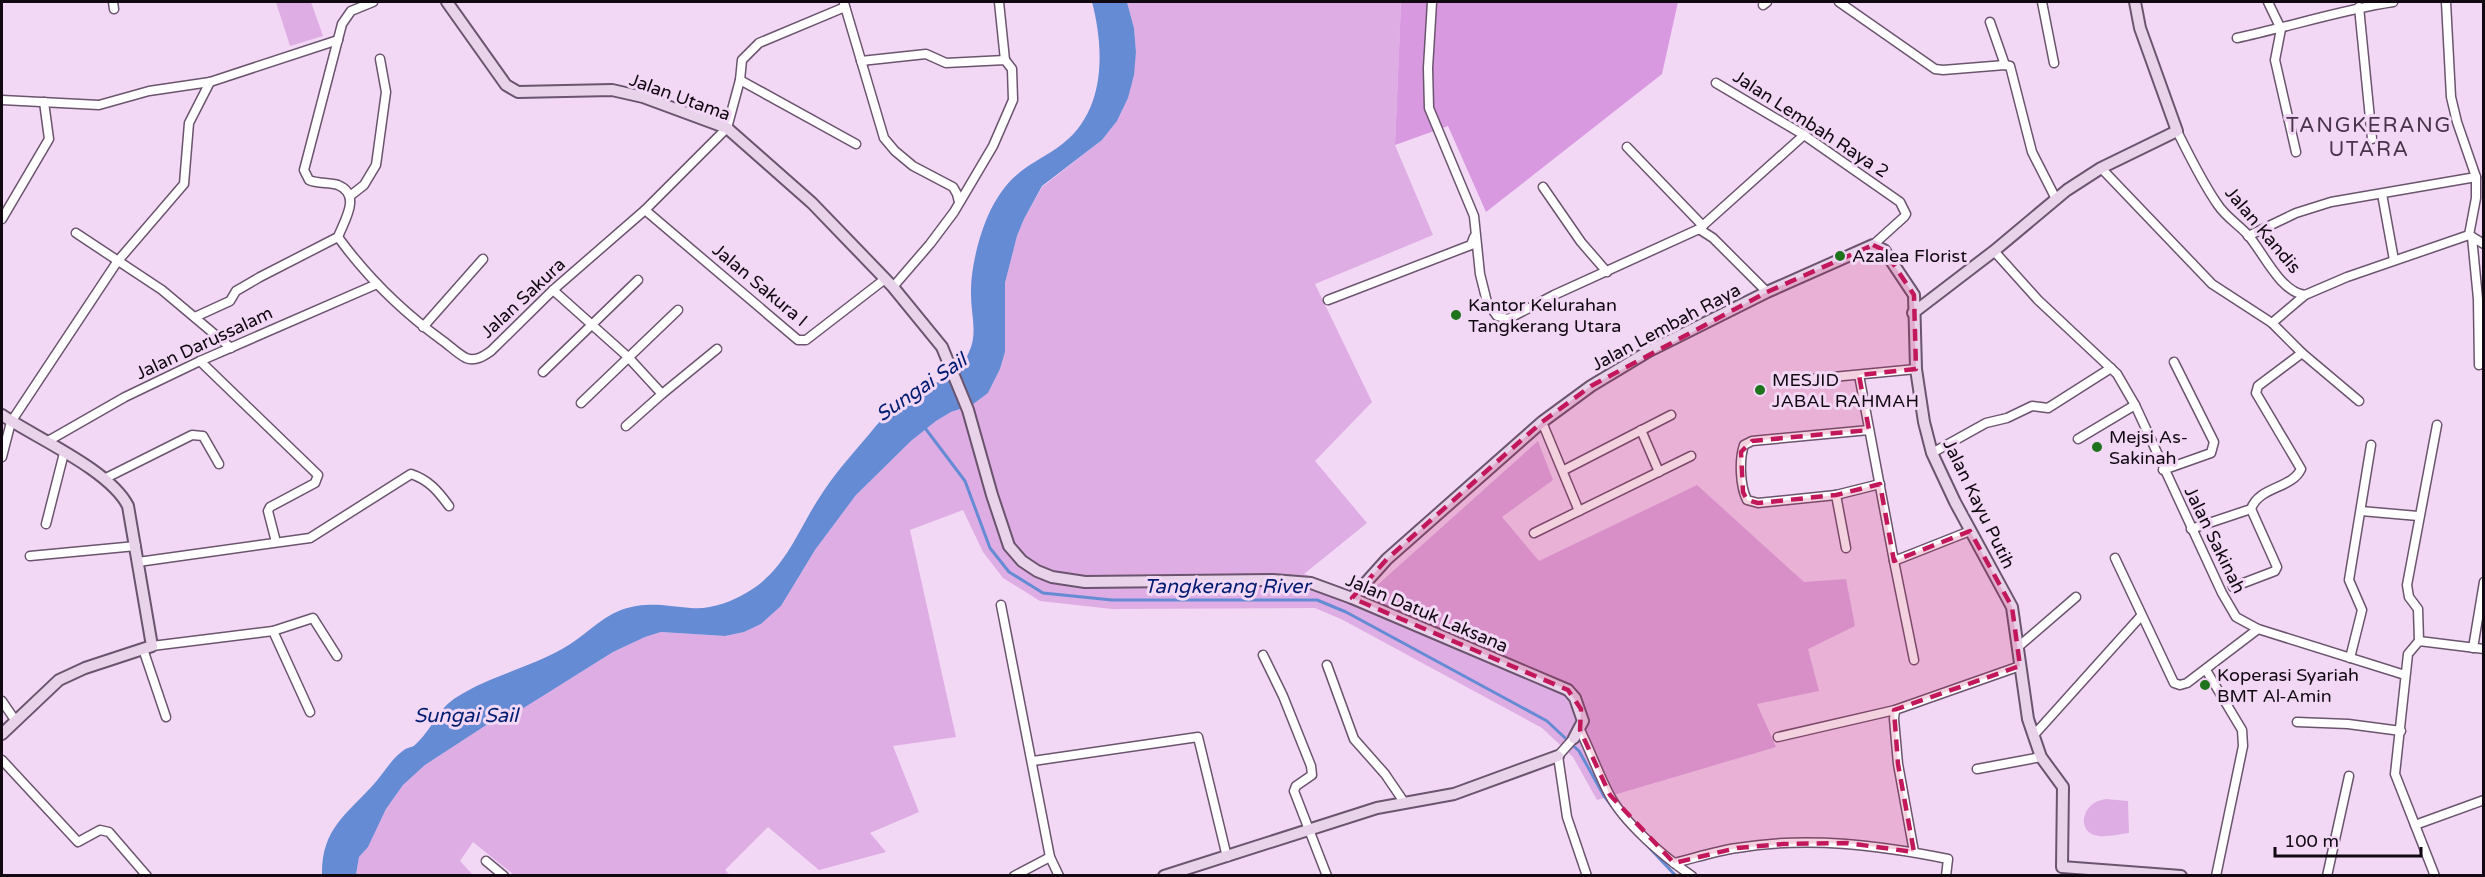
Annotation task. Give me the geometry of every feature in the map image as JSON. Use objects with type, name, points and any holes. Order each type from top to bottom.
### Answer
[{"type":"street","points":[[195,317],[230,301],[236,291],[260,277],[338,237],[351,203],[350,196],[338,186],[309,180],[305,177],[304,170],[338,40],[348,14],[373,2]]},
{"type":"street","name":"Jalan Utama","points":[[447,2],[492,69],[506,85],[518,92],[612,90],[643,97],[726,128],[812,203],[893,287],[942,347],[952,368]]},
{"type":"street","points":[[893,287],[930,244],[958,202],[993,146],[1013,100],[1012,69],[1005,60],[999,2]]},
{"type":"street","points":[[1432,2],[1428,68],[1429,108],[1470,205],[1480,274],[1487,302],[1497,316],[1508,319],[1530,310],[1554,295],[1701,228],[1804,135]]},
{"type":"street","points":[[1839,2],[1935,69],[2010,66],[2032,152],[2056,199]]},
{"type":"street","points":[[2042,2],[2054,63]]},
{"type":"street","name":"Jalan Kandis","points":[[2135,2],[2140,28],[2177,131],[2202,180],[2220,208],[2248,236],[2284,283],[2305,295],[2394,260],[2470,236]]},
{"type":"street","points":[[2268,2],[2281,29],[2275,60],[2296,152]]},
{"type":"street","points":[[2237,38],[2281,29],[2359,7],[2393,2]]},
{"type":"street","points":[[2446,2],[2451,97],[2476,177],[2476,198],[2470,236],[2478,299],[2479,364]]},
{"type":"street","points":[[726,128],[740,80],[742,60],[759,43],[844,4],[884,138],[913,166],[953,188],[958,202]]},
{"type":"street","points":[[2359,7],[2372,139]]},
{"type":"street","points":[[1990,22],[2005,65]]},
{"type":"street","points":[[2,100],[99,105],[149,91],[210,82],[338,40]]},
{"type":"street","points":[[861,61],[926,54],[946,63],[1005,60]]},
{"type":"street","points":[[350,196],[364,185],[376,165],[386,92],[380,59]]},
{"type":"street","points":[[740,80],[856,144]]},
{"type":"street","points":[[2,457],[6,418],[117,262],[184,184],[189,123],[210,82]]},
{"type":"street","name":"Jalan Lembah Raya 2","points":[[1716,83],[1804,135],[1900,202],[1906,214],[1873,244]]},
{"type":"street","points":[[2,219],[49,139],[44,102]]},
{"type":"street","name":"Jalan Sakura","points":[[338,237],[355,261],[423,327],[466,358],[481,358],[553,290],[645,210],[726,128]]},
{"type":"street","points":[[1912,313],[1994,251],[2056,199],[2101,168],[2177,131]]},
{"type":"street","points":[[1627,147],[1701,228],[1767,292]]},
{"type":"street","points":[[2101,168],[2212,285],[2272,323],[2302,353],[2359,401]]},
{"type":"street","points":[[2248,236],[2296,213],[2331,202],[2476,177]]},
{"type":"street","points":[[1543,187],[1581,242],[1607,272]]},
{"type":"street","points":[[2382,194],[2394,260]]},
{"type":"street","name":"Jalan Sakura I","points":[[645,210],[798,340],[806,340],[885,279]]},
{"type":"street","points":[[76,233],[162,290],[231,348]]},
{"type":"street","points":[[1328,300],[1471,245],[1475,233]]},
{"type":"street","points":[[2470,236],[2484,244]]},
{"type":"street","points":[[1873,244],[1884,250],[1914,295],[1912,313]]},
{"type":"street","name":"Jalan Lembah Raya","points":[[1352,598],[1387,559],[1542,422],[1591,386],[1648,351],[1767,292],[1873,244]]},
{"type":"street","name":"Jalan Sakinah","points":[[1994,251],[2038,300],[2111,368],[2135,405],[2191,529],[2236,617],[2258,629],[2405,675]]},
{"type":"street","points":[[423,327],[483,259]]},
{"type":"street","points":[[543,372],[639,280]]},
{"type":"street","name":"Jalan Darussalam","points":[[48,441],[125,397],[200,361],[377,284]]},
{"type":"street","points":[[553,290],[628,357],[662,394]]},
{"type":"street","points":[[2272,323],[2305,295]]},
{"type":"street","points":[[581,403],[678,310]]},
{"type":"street","name":"Jalan Kayu Putih","points":[[1912,313],[1916,369],[1924,422],[1932,453],[1970,531],[2012,607],[2033,735],[2041,757],[2063,787],[2061,871]]},
{"type":"street","points":[[626,426],[717,350]]},
{"type":"street","points":[[2233,587],[2276,571],[2277,567],[2251,509],[2253,502],[2259,497],[2298,475],[2301,469],[2256,393],[2258,386],[2302,353]]},
{"type":"street","points":[[200,361],[318,475],[315,483],[270,507],[268,511],[276,542]]},
{"type":"street","points":[[2163,470],[2211,453],[2214,442],[2174,362]]},
{"type":"street","name":"Jalan Datuk Laksana","points":[[952,368],[968,410],[992,495],[1010,546],[1022,561],[1037,571],[1052,577],[1085,582],[1272,580],[1311,583],[1352,598],[1568,690],[1581,709],[1583,721],[1577,734]]},
{"type":"street","points":[[1932,453],[1986,423],[2007,418],[2032,406],[2048,408],[2111,368]]},
{"type":"street","points":[[1780,382],[1916,369]]},
{"type":"street","points":[[1860,375],[1914,660]]},
{"type":"street","points":[[2078,439],[2135,405]]},
{"type":"street","points":[[1564,470],[1671,415]]},
{"type":"street","points":[[6,418],[48,441],[104,479],[115,488],[128,506],[136,546],[147,648],[166,717]]},
{"type":"street","points":[[1542,422],[1564,470],[1579,511]]},
{"type":"street","points":[[2435,876],[2395,774],[2408,654],[2419,640],[2418,609],[2409,597],[2407,585],[2418,516],[2437,425]]},
{"type":"street","points":[[1641,430],[1659,472]]},
{"type":"street","points":[[1869,430],[1752,441],[1744,445],[1741,452],[1743,492],[1747,500],[1758,503],[1836,495],[1880,484]]},
{"type":"street","points":[[104,479],[192,435],[202,436],[219,464]]},
{"type":"street","points":[[2350,658],[2362,610],[2349,580],[2372,445]]},
{"type":"street","points":[[46,524],[64,453]]},
{"type":"street","points":[[1534,534],[1691,456]]},
{"type":"street","points":[[138,561],[310,537],[411,474],[432,485],[449,506]]},
{"type":"street","points":[[1836,495],[1846,548]]},
{"type":"street","points":[[2191,529],[2251,509]]},
{"type":"street","points":[[2361,512],[2418,516]]},
{"type":"street","points":[[1894,561],[1970,531]]},
{"type":"street","points":[[30,556],[136,546]]},
{"type":"street","points":[[2115,558],[2174,683],[2180,685],[2187,683],[2258,629]]},
{"type":"street","points":[[2473,648],[2484,582]]},
{"type":"street","points":[[2018,647],[2076,597]]},
{"type":"street","points":[[1000,605],[1033,761],[1050,856],[1059,876]]},
{"type":"street","points":[[2033,735],[2141,616]]},
{"type":"street","points":[[2,734],[59,680],[85,668],[147,648],[273,631],[313,618],[337,656]]},
{"type":"street","points":[[273,631],[310,712]]},
{"type":"street","points":[[2419,640],[2484,649]]},
{"type":"street","points":[[1263,654],[1288,707],[1313,772],[1296,786],[1294,791],[1327,876]]},
{"type":"street","points":[[1327,665],[1354,739],[1385,774],[1404,802]]},
{"type":"street","points":[[1778,736],[1895,710],[2020,666]]},
{"type":"street","points":[[2206,670],[2242,730],[2243,746],[2216,876]]},
{"type":"street","points":[[2,701],[15,720]]},
{"type":"street","points":[[1895,710],[1898,764],[1914,852]]},
{"type":"street","points":[[2297,722],[2348,723],[2401,731]]},
{"type":"street","points":[[1164,876],[1308,829],[1404,802],[1454,794],[1559,755],[1577,734],[1610,795],[1630,822],[1674,863],[1692,876]]},
{"type":"street","points":[[1033,761],[1198,737],[1227,856]]},
{"type":"street","points":[[1559,755],[1567,817],[1587,876]]},
{"type":"street","points":[[1977,769],[2041,757]]},
{"type":"street","points":[[2,760],[78,842],[100,830],[109,832],[147,876]]},
{"type":"street","points":[[2327,876],[2349,777]]},
{"type":"street","points":[[2415,825],[2484,800]]},
{"type":"street","points":[[1674,863],[1737,848],[1783,844],[1847,843],[1948,859],[1946,876]]},
{"type":"street","points":[[1014,876],[1050,856]]},
{"type":"street","points":[[486,861],[504,876]]},
{"type":"street","points":[[2061,871],[2181,876]]},
{"type":"highlighted area","points":[[1873,245],[1884,250],[1914,295],[1916,369],[1859,375],[1869,430],[1752,441],[1741,452],[1743,492],[1747,500],[1758,503],[1836,495],[1880,484],[1894,561],[1970,531],[2012,607],[2020,666],[1894,710],[1898,764],[1914,852],[1847,843],[1783,844],[1737,848],[1674,863],[1610,795],[1580,730],[1581,709],[1568,690],[1352,598],[1387,559],[1542,422],[1591,386],[1767,292]]},
{"type":"shaded area","points":[[276,2],[311,2],[323,36],[290,46]]},
{"type":"shaded area","points":[[1127,2],[1401,2],[1395,145],[1433,235],[1315,284],[1372,402],[1315,461],[1367,523],[1304,574],[1364,597],[1538,441],[1553,480],[1502,517],[1539,561],[1697,485],[1804,582],[1846,579],[1855,626],[1808,649],[1819,691],[1757,704],[1776,747],[1597,800],[1573,757],[1542,728],[1343,620],[1315,608],[1112,609],[1040,601],[1003,578],[983,552],[963,510],[910,530],[956,737],[893,746],[919,812],[870,833],[886,852],[819,870],[768,827],[725,870],[730,875],[514,875],[473,842],[460,861],[473,875],[356,876],[359,857],[368,847],[386,809],[403,785],[425,765],[491,722],[514,714],[613,652],[645,637],[661,632],[725,636],[744,632],[761,624],[781,606],[815,550],[856,495],[911,441],[936,421],[951,412],[972,405],[988,393],[1000,369],[1005,352],[1005,283],[1017,236],[1024,219],[1042,187],[1102,140],[1117,121],[1128,98],[1136,52],[1134,28]]},
{"type":"shaded area","points":[[1401,2],[1678,2],[1662,74],[1486,212],[1448,126],[1395,145]]},
{"type":"shaded area","points":[[2106,799],[2128,801],[2129,833],[2099,836],[2087,830],[2084,824],[2086,811],[2097,801]]},
{"type":"water","name":"Sungai Sail","points":[[1092,2],[1127,2],[1134,28],[1136,52],[1134,75],[1128,98],[1117,121],[1102,140],[1042,186],[1024,219],[1017,236],[1005,283],[1005,352],[1000,369],[988,393],[972,405],[951,412],[936,421],[911,441],[856,495],[815,550],[781,606],[761,624],[744,632],[725,636],[661,632],[645,637],[613,652],[514,714],[491,722],[425,765],[403,785],[386,809],[368,847],[359,857],[356,875],[322,876],[326,846],[337,824],[396,757],[421,739],[450,702],[482,683],[562,649],[605,618],[621,610],[648,605],[712,607],[746,593],[760,584],[782,560],[829,483],[879,422],[914,393],[945,379],[958,370],[972,345],[974,331],[971,283],[982,231],[992,207],[1011,180],[1073,134],[1085,118],[1093,100],[1100,61]]},
{"type":"waterway","name":"Tangkerang River","points":[[925,428],[965,481],[990,548],[1009,572],[1043,593],[1112,600],[1317,600],[1346,612],[1547,721],[1579,751],[1612,806]]},
{"type":"waterway","name":"Tangkerang River","points":[[1642,840],[1676,876]]},
{"type":"place","name":"Azalea Florist","points":[[1840,256]]},
{"type":"place","name":"Kantor Kelurahan Tangkerang Utara","points":[[1456,315]]},
{"type":"place","name":"MESJID JABAL RAHMAH","points":[[1760,390]]},
{"type":"place","name":"Mejsi As- Sakinah","points":[[2097,447]]},
{"type":"place","name":"Koperasi Syariah BMT Al-Amin","points":[[2205,685]]},
{"type":"district","name":"TANGKERANG UTARA","points":[[2369,137]]}]
